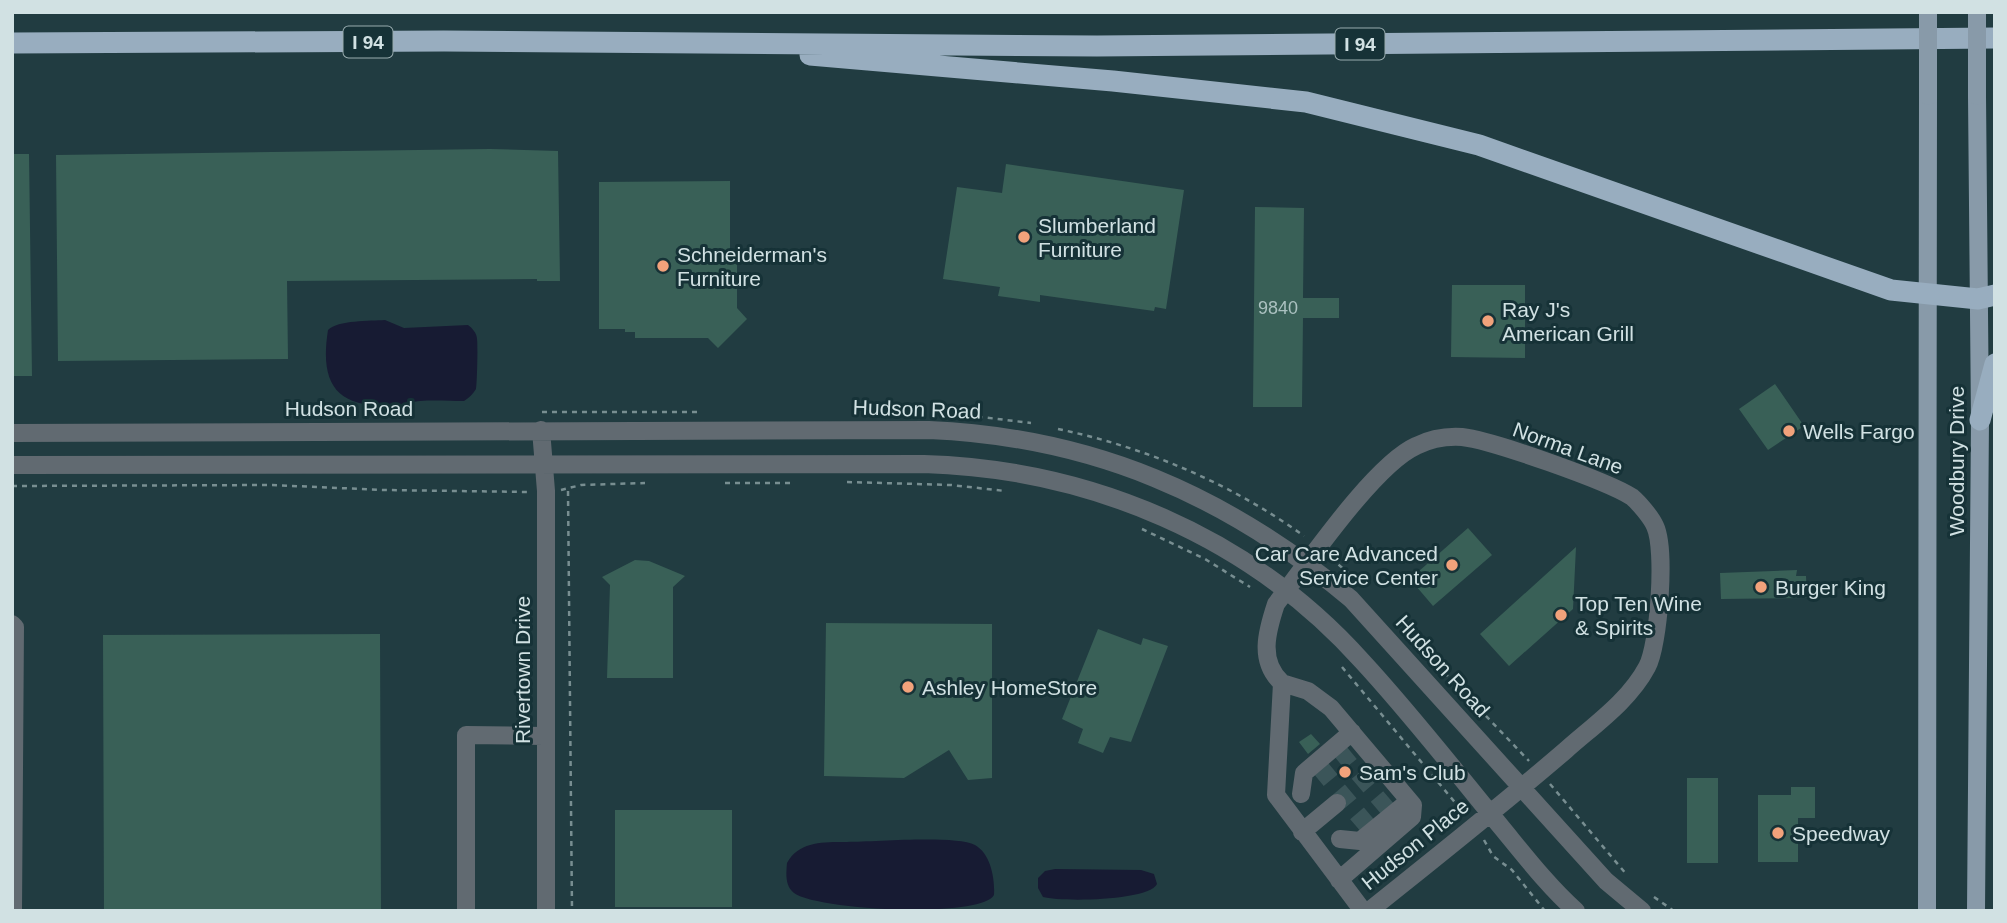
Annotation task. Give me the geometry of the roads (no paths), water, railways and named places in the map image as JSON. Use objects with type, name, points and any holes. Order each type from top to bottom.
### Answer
[{"type":"highway","name":"I 94","points":[[12,43],[1097,46],[1995,38]]},
{"type":"highway","points":[[724,43],[844,60],[1113,81],[1306,102],[1479,145],[1891,290],[1929,295],[1986,297]]},
{"type":"highway","points":[[1980,420],[1995,364]]},
{"type":"main road","name":"Woodbury Drive","points":[[1927,911],[1928,12]]},
{"type":"main road","name":"Woodbury Drive","points":[[1976,911],[1980,420],[1986,297],[1977,96],[1977,12]]},
{"type":"street","name":"Hudson Road","points":[[12,433],[767,429],[972,432],[1089,453],[1174,485],[1231,514],[1308,563],[1351,599],[1392,641],[1606,881],[1642,911]]},
{"type":"street","points":[[766,462],[767,429]]},
{"type":"street","name":"Rivertown Drive","points":[[541,430],[546,911]]},
{"type":"street","name":"Norma Lane","points":[[1281,597],[1387,466],[1415,446],[1432,439],[1452,437],[1482,441],[1612,487],[1634,499],[1655,527],[1658,540],[1659,621],[1648,665],[1624,698],[1490,813]]},
{"type":"street","points":[[12,465],[766,462],[966,465],[1036,475],[1082,486],[1162,515],[1246,562],[1281,597],[1328,626],[1362,660],[1576,911]]},
{"type":"street","points":[[1281,597],[1268,630],[1267,662],[1270,672],[1282,682],[1308,691],[1331,708],[1375,770],[1399,796],[1413,805],[1412,817],[1339,880]]},
{"type":"street","points":[[12,624],[15,627],[13,911]]},
{"type":"street","points":[[1282,682],[1275,785],[1283,808],[1363,911]]},
{"type":"street","points":[[466,911],[466,735],[544,736]]},
{"type":"street","points":[[1301,794],[1304,773],[1354,742]]},
{"type":"street","points":[[1283,808],[1318,779]]},
{"type":"street","points":[[1340,839],[1360,841],[1399,796]]},
{"type":"street","points":[[1302,832],[1337,803]]},
{"type":"street","name":"Hudson Place","points":[[1369,911],[1490,813]]},
{"type":"street","points":[[1320,856],[1356,826]]},
{"type":"water","points":[[385,320],[404,328],[470,326],[477,342],[476,389],[472,394],[464,401],[420,401],[378,406],[347,398],[337,391],[330,380],[327,366],[328,330],[346,323]]},
{"type":"water","points":[[933,840],[965,842],[980,849],[985,854],[993,875],[994,895],[982,903],[960,907],[897,909],[833,904],[808,899],[794,893],[789,887],[787,863],[798,850],[813,844]]},
{"type":"water","points":[[1141,870],[1154,874],[1157,884],[1151,890],[1122,897],[1085,900],[1043,897],[1038,888],[1038,878],[1045,871]]},
{"type":"tunnel","points":[[1318,779],[1351,752]]},
{"type":"tunnel","points":[[1337,803],[1370,775]]},
{"type":"tunnel","points":[[1356,826],[1389,798]]},
{"type":"place","name":"Slumberland Furniture","points":[[1024,237]]},
{"type":"place","name":"Schneiderman's Furniture","points":[[663,266]]},
{"type":"place","name":"Ray J's American Grill","points":[[1488,321]]},
{"type":"place","name":"Wells Fargo","points":[[1789,431]]},
{"type":"place","name":"Car Care Advanced Service Center","points":[[1452,565]]},
{"type":"place","name":"Burger King","points":[[1761,587]]},
{"type":"place","name":"Top Ten Wine & Spirits","points":[[1561,615]]},
{"type":"place","name":"Ashley HomeStore","points":[[908,687]]},
{"type":"place","name":"Sam's Club","points":[[1345,772]]},
{"type":"place","name":"Speedway","points":[[1778,833]]}]
